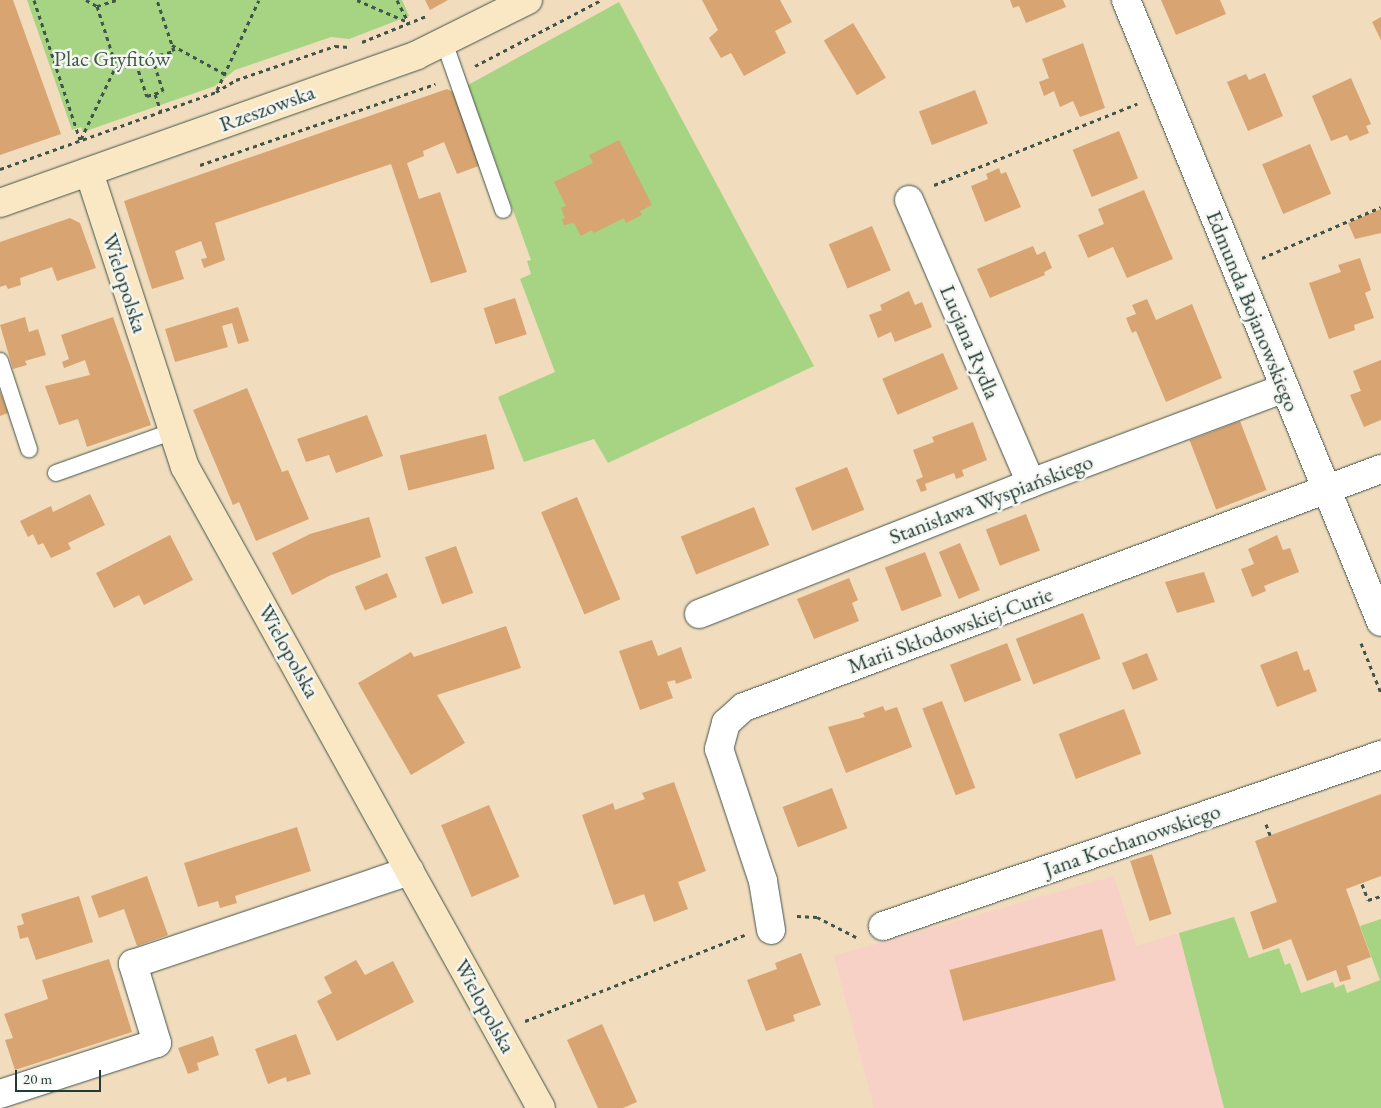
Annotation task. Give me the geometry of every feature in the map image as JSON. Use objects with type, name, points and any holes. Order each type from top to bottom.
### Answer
[{"type":"street","name":"Rzeszowska","points":[[0,204],[417,54],[528,0]]},
{"type":"street","name":"Edmunda Bojanowskiego","points":[[1126,0],[1381,622]]},
{"type":"street","name":"Wielopolska","points":[[89,172],[185,467],[542,1108]]},
{"type":"street","name":"Lucjana Rydla","points":[[911,205],[1031,483]]},
{"type":"street","name":"Stanisława Wyspiańskiego","points":[[699,614],[1031,483],[1285,388]]},
{"type":"street","name":"Marii Skłodowskiej-Curie","points":[[771,930],[763,881],[719,748],[726,723],[744,706],[1381,469]]},
{"type":"street","name":"Jana Kochanowskiego","points":[[883,926],[1381,755]]},
{"type":"street","points":[[0,1094],[157,1043],[133,964],[410,870]]},
{"type":"lane","points":[[444,42],[503,210]]},
{"type":"lane","points":[[0,361],[29,449]]},
{"type":"lane","points":[[56,473],[174,431]]},
{"type":"path","points":[[34,0],[80,140]]},
{"type":"path","points":[[86,0],[97,6],[117,70],[136,63],[147,96],[163,91],[152,57],[174,51],[157,0]]},
{"type":"path","points":[[97,6],[103,2],[116,0]]},
{"type":"path","points":[[216,92],[258,0]]},
{"type":"path","points":[[357,0],[409,23]]},
{"type":"path","points":[[397,0],[409,23]]},
{"type":"path","points":[[0,169],[216,92],[236,80],[335,46],[348,47],[434,13]]},
{"type":"path","points":[[172,45],[225,74]]},
{"type":"path","points":[[80,140],[116,65]]},
{"type":"path","points":[[155,94],[161,111]]},
{"type":"path","points":[[911,205],[928,204],[924,194],[930,187],[1140,103],[1143,112]]},
{"type":"path","points":[[1261,258],[1381,207]]},
{"type":"path","points":[[1360,639],[1381,693]]},
{"type":"path","points":[[1362,884],[1368,900],[1381,896]]},
{"type":"shaded area","points":[[1114,876],[1136,946],[1179,933],[1224,1108],[874,1108],[834,956]]},
{"type":"green space","name":"Plac Gryfitów","points":[[27,0],[402,0],[409,16],[349,39],[331,37],[235,70],[215,86],[83,132],[81,127],[72,130]]},
{"type":"green space","points":[[619,2],[814,366],[608,463],[594,439],[524,462],[498,397],[555,372],[520,279],[531,274],[527,261],[531,260],[468,85]]},
{"type":"green space","points":[[1234,917],[1249,958],[1279,948],[1285,965],[1290,963],[1301,993],[1333,982],[1335,988],[1344,984],[1347,993],[1380,980],[1360,926],[1381,919],[1381,1108],[1224,1108],[1179,933]]},
{"type":"building","points":[[0,0],[13,0],[61,134],[0,155]]},
{"type":"building","points":[[425,0],[448,0],[430,10]]},
{"type":"building","points":[[702,0],[780,0],[792,22],[775,31],[786,53],[744,76],[731,53],[721,58],[709,38],[718,30]]},
{"type":"building","points":[[1010,0],[1063,0],[1066,7],[1026,23],[1019,6],[1013,8]]},
{"type":"building","points":[[1161,0],[1220,0],[1226,14],[1176,35]]},
{"type":"building","points":[[1381,17],[1381,40],[1372,22]]},
{"type":"building","points":[[853,23],[886,78],[857,95],[824,41]]},
{"type":"building","points":[[1083,43],[1105,108],[1080,117],[1073,101],[1060,107],[1054,91],[1044,96],[1039,82],[1049,78],[1042,59]]},
{"type":"building","points":[[1265,73],[1283,116],[1248,131],[1227,82],[1246,74],[1249,80]]},
{"type":"building","points":[[1351,78],[1371,124],[1366,126],[1369,133],[1350,141],[1347,135],[1331,141],[1312,96]]},
{"type":"building","points":[[447,89],[455,93],[481,165],[457,174],[444,142],[423,151],[424,156],[407,163],[419,199],[440,192],[467,272],[431,283],[391,164],[215,223],[225,260],[204,268],[201,259],[207,258],[201,241],[175,251],[184,279],[152,289],[124,201]]},
{"type":"building","points":[[975,90],[988,124],[932,145],[919,112]]},
{"type":"building","points":[[1119,131],[1138,178],[1092,197],[1073,150]]},
{"type":"building","points":[[619,140],[652,205],[640,211],[642,215],[626,223],[624,218],[594,233],[592,230],[581,236],[574,223],[564,225],[562,219],[565,218],[561,208],[566,206],[554,182],[593,163],[589,155]]},
{"type":"building","points":[[1310,144],[1331,194],[1283,214],[1262,164]]},
{"type":"building","points":[[999,168],[1001,174],[1006,172],[1021,207],[985,222],[971,186],[988,179],[986,174]]},
{"type":"building","points":[[1144,190],[1173,259],[1127,278],[1113,247],[1088,258],[1078,235],[1104,224],[1098,209]]},
{"type":"building","points":[[1381,209],[1381,233],[1355,239],[1348,223]]},
{"type":"building","points":[[70,218],[80,223],[96,268],[57,281],[52,267],[20,278],[21,285],[8,289],[6,285],[0,287],[0,242]]},
{"type":"building","points":[[872,226],[891,270],[847,289],[829,244]]},
{"type":"building","points":[[1033,246],[1037,255],[1045,251],[1052,268],[1044,272],[1045,275],[990,298],[977,269]]},
{"type":"building","points":[[1360,258],[1371,290],[1365,293],[1374,318],[1354,325],[1355,330],[1329,339],[1309,283],[1341,272],[1338,265]]},
{"type":"building","points":[[909,291],[915,305],[922,302],[932,327],[895,342],[891,332],[878,338],[869,315],[882,310],[880,305]]},
{"type":"building","points":[[515,298],[527,334],[495,344],[484,308]]},
{"type":"building","points":[[1147,299],[1156,320],[1192,304],[1222,378],[1166,402],[1136,331],[1132,333],[1126,318],[1136,314],[1132,305]]},
{"type":"building","points":[[238,307],[249,341],[238,344],[232,323],[222,326],[228,347],[175,362],[165,329]]},
{"type":"building","points":[[25,317],[29,332],[38,329],[46,355],[25,361],[27,365],[13,369],[0,325]]},
{"type":"building","points":[[113,317],[151,425],[87,447],[78,419],[59,425],[45,386],[90,375],[85,360],[64,368],[62,362],[69,359],[61,335]]},
{"type":"building","points":[[943,353],[958,389],[897,415],[882,379]]},
{"type":"building","points":[[1381,360],[1381,420],[1364,427],[1350,395],[1361,391],[1353,371]]},
{"type":"building","points":[[247,388],[282,472],[288,470],[309,519],[256,541],[239,502],[233,505],[193,410]]},
{"type":"building","points":[[0,391],[8,413],[0,416]]},
{"type":"building","points":[[367,415],[383,456],[336,473],[329,455],[306,462],[297,439]]},
{"type":"building","points":[[1240,421],[1267,490],[1216,509],[1190,440]]},
{"type":"building","points":[[973,422],[987,460],[962,470],[964,476],[956,479],[954,473],[925,484],[927,490],[921,492],[916,480],[923,477],[913,450],[934,442],[932,437]]},
{"type":"building","points":[[486,434],[495,469],[408,490],[400,456]]},
{"type":"building","points":[[847,467],[864,510],[812,531],[795,488]]},
{"type":"building","points":[[90,494],[105,525],[68,543],[71,549],[51,558],[43,543],[38,545],[33,534],[28,537],[20,521],[51,506],[53,512]]},
{"type":"building","points":[[577,497],[620,599],[584,614],[541,512]]},
{"type":"building","points":[[754,507],[769,545],[696,575],[681,537]]},
{"type":"building","points":[[1026,514],[1040,550],[1000,566],[986,529]]},
{"type":"building","points":[[369,517],[381,557],[331,575],[292,595],[272,553],[310,534]]},
{"type":"building","points":[[170,535],[193,580],[144,605],[139,595],[114,608],[96,573]]},
{"type":"building","points":[[1277,535],[1283,550],[1290,548],[1299,572],[1264,586],[1266,591],[1252,597],[1241,569],[1254,564],[1248,549]]},
{"type":"building","points":[[960,543],[980,590],[959,599],[939,552]]},
{"type":"building","points":[[456,546],[473,593],[442,604],[425,557]]},
{"type":"building","points":[[925,552],[942,596],[902,611],[885,567]]},
{"type":"building","points":[[1204,572],[1215,602],[1177,613],[1165,582]]},
{"type":"building","points":[[387,573],[397,597],[365,611],[355,587]]},
{"type":"building","points":[[849,578],[858,600],[852,603],[859,621],[814,639],[797,599]]},
{"type":"building","points":[[1083,613],[1101,659],[1033,685],[1016,639]]},
{"type":"building","points":[[506,626],[521,668],[437,695],[465,743],[411,775],[358,683],[411,652],[414,657]]},
{"type":"building","points":[[652,640],[658,656],[681,647],[692,678],[676,684],[675,680],[667,682],[673,698],[640,710],[619,651]]},
{"type":"building","points":[[1007,643],[1021,680],[964,702],[950,665]]},
{"type":"building","points":[[1297,651],[1304,671],[1309,669],[1317,691],[1277,707],[1260,665]]},
{"type":"building","points":[[1147,653],[1158,680],[1133,690],[1122,663]]},
{"type":"building","points":[[942,701],[975,788],[956,795],[922,709]]},
{"type":"building","points":[[883,706],[885,711],[897,707],[912,747],[846,773],[828,727],[865,717],[863,713]]},
{"type":"building","points":[[1124,709],[1141,754],[1076,779],[1059,734]]},
{"type":"building","points":[[674,782],[706,871],[678,882],[688,909],[654,922],[644,894],[614,905],[582,815],[613,803],[615,810],[645,799],[642,793]]},
{"type":"building","points":[[832,788],[847,828],[798,847],[783,807]]},
{"type":"building","points":[[1381,794],[1381,876],[1346,889],[1371,957],[1347,966],[1351,979],[1340,982],[1336,970],[1307,981],[1291,939],[1263,950],[1250,912],[1277,902],[1255,841]]},
{"type":"building","points":[[489,805],[519,877],[472,897],[441,825]]},
{"type":"building","points":[[297,827],[311,871],[235,896],[237,903],[220,908],[218,901],[198,907],[184,863]]},
{"type":"building","points":[[1152,854],[1171,914],[1150,921],[1130,861]]},
{"type":"building","points":[[147,876],[168,935],[137,946],[124,909],[99,918],[91,896]]},
{"type":"building","points":[[79,896],[93,942],[36,960],[28,937],[20,939],[17,926],[24,924],[21,914]]},
{"type":"building","points":[[1102,929],[1116,980],[963,1021],[949,970]]},
{"type":"building","points":[[801,953],[821,1005],[793,1015],[795,1021],[766,1031],[747,980],[777,969],[775,963]]},
{"type":"building","points":[[109,959],[132,1032],[15,1070],[5,1040],[13,1038],[4,1014],[48,999],[42,980]]},
{"type":"building","points":[[356,960],[365,975],[393,961],[414,1002],[337,1041],[317,1001],[332,993],[324,977]]},
{"type":"building","points":[[602,1024],[637,1102],[623,1108],[598,1108],[567,1040]]},
{"type":"building","points":[[296,1034],[311,1074],[287,1082],[286,1077],[268,1084],[255,1049]]},
{"type":"building","points":[[213,1036],[219,1055],[197,1063],[199,1070],[188,1074],[178,1048]]}]
